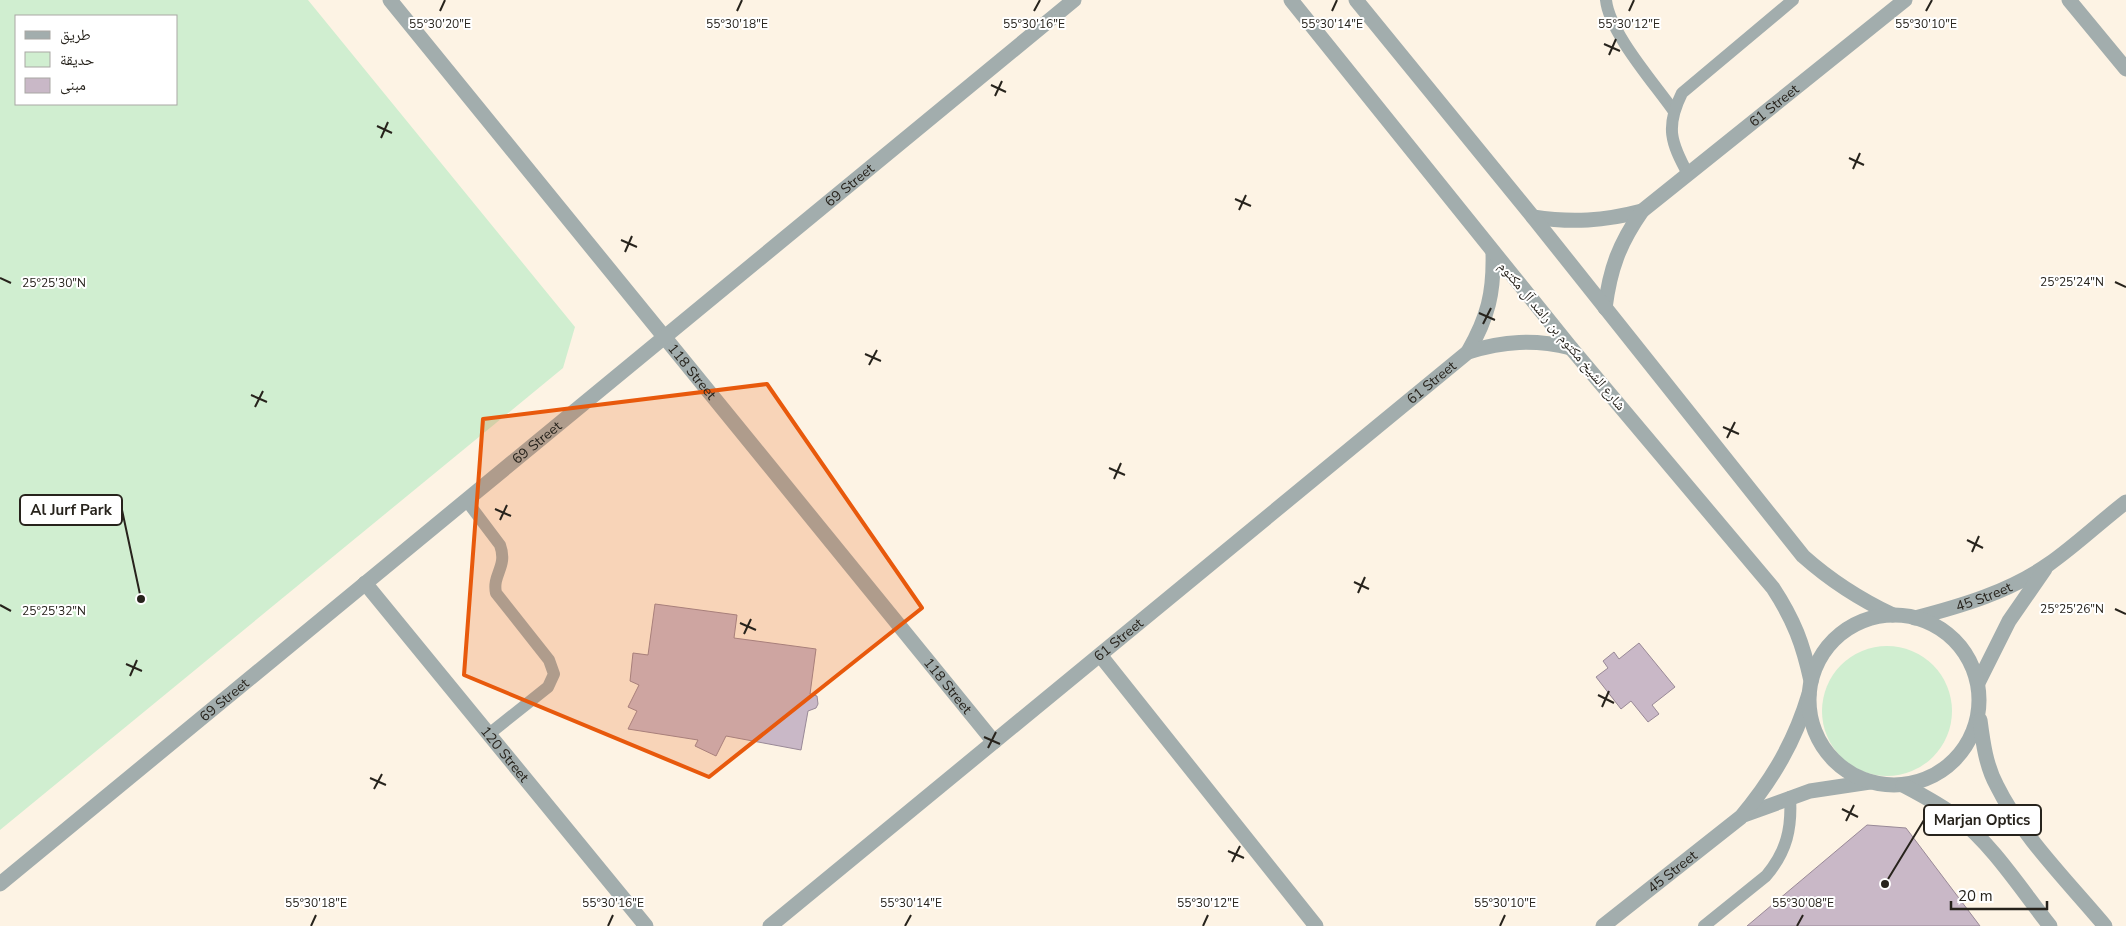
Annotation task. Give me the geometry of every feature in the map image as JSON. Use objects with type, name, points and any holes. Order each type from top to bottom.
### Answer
[{"type":"street","name":"118 Street","points":[[390,0],[994,742]]},
{"type":"street","name":"69 Street","points":[[0,884],[1074,0]]},
{"type":"street","name":"شارع الشيخ مكتوم بن راشد آل مكتوم","points":[[1291,0],[1571,348],[1773,588],[1791,616],[1801,639],[1810,688]]},
{"type":"street","points":[[1356,0],[1533,217],[1803,556],[1830,580],[1852,595],[1892,615]]},
{"type":"street","name":"61 Street","points":[[1605,308],[1608,282],[1615,256],[1627,232],[1642,211],[1905,0]]},
{"type":"street","points":[[2069,0],[2126,69]]},
{"type":"street","name":"61 Street","points":[[1533,217],[1588,222],[1616,218],[1642,211]]},
{"type":"street","name":"61 Street","points":[[770,926],[1468,352],[1481,330],[1490,305],[1493,279],[1493,252]]},
{"type":"street","name":"61 Street","points":[[1468,352],[1493,344],[1519,341],[1545,342],[1571,348]]},
{"type":"street","name":"45 Street","points":[[1915,618],[1985,597],[2018,582],[2048,564],[2126,502]]},
{"type":"street","name":"45 Street","points":[[1978,683],[2009,621],[2048,564]]},
{"type":"street","name":"120 Street","points":[[365,583],[646,926]]},
{"type":"street","points":[[1979,711],[1973,733],[1961,753],[1945,769],[1925,780],[1903,785],[1870,782],[1849,772],[1832,758],[1818,739],[1811,717],[1810,688],[1818,660],[1832,642],[1844,632],[1870,618],[1892,615],[1915,618],[1937,627],[1955,642],[1969,660],[1978,683],[1979,711],[1984,750],[1996,786],[2016,819],[2105,926]]},
{"type":"street","points":[[1100,655],[1316,926]]},
{"type":"street","name":"45 Street","points":[[1604,926],[1741,817],[1759,795],[1790,748],[1810,688]]},
{"type":"street","name":"45 Street","points":[[1741,817],[1790,797],[1830,787],[1870,782]]},
{"type":"street","points":[[1903,785],[1932,800],[1960,819],[1983,842],[2050,926]]},
{"type":"lane","points":[[1606,0],[1607,14],[1673,110]]},
{"type":"lane","points":[[1688,174],[1674,148],[1671,129],[1673,110],[1682,93],[1793,0]]},
{"type":"lane","points":[[466,500],[500,545],[502,567],[494,586],[496,592],[549,660],[554,674],[548,687],[488,734]]},
{"type":"lane","points":[[1704,926],[1766,876],[1775,866],[1789,835],[1790,797]]},
{"type":"highlighted area","points":[[767,384],[922,608],[709,777],[464,675],[483,419]]},
{"type":"green space","points":[[0,0],[308,0],[575,327],[563,368],[0,830]]},
{"type":"green space","points":[[1887,646],[1900,647],[1912,651],[1933,665],[1947,686],[1951,698],[1951,724],[1947,736],[1933,757],[1912,771],[1900,775],[1887,776],[1874,775],[1862,771],[1841,757],[1827,736],[1823,724],[1822,711],[1823,698],[1827,686],[1841,665],[1862,651],[1874,647]]},
{"type":"building","points":[[655,604],[737,615],[734,638],[816,649],[810,694],[817,696],[818,704],[816,708],[808,711],[801,750],[726,736],[716,756],[695,746],[698,740],[628,729],[637,711],[628,707],[639,685],[630,681],[633,653],[648,655]]},
{"type":"building","points":[[1639,643],[1675,687],[1652,705],[1659,714],[1648,722],[1631,701],[1621,709],[1596,677],[1608,668],[1603,661],[1614,652],[1619,659]]},
{"type":"building","points":[[1867,825],[1906,828],[1980,926],[1747,926]]},
{"type":"place","name":"Al Jurf Park","points":[[141,599]]},
{"type":"place","name":"Marjan Optics","points":[[1885,884]]}]
